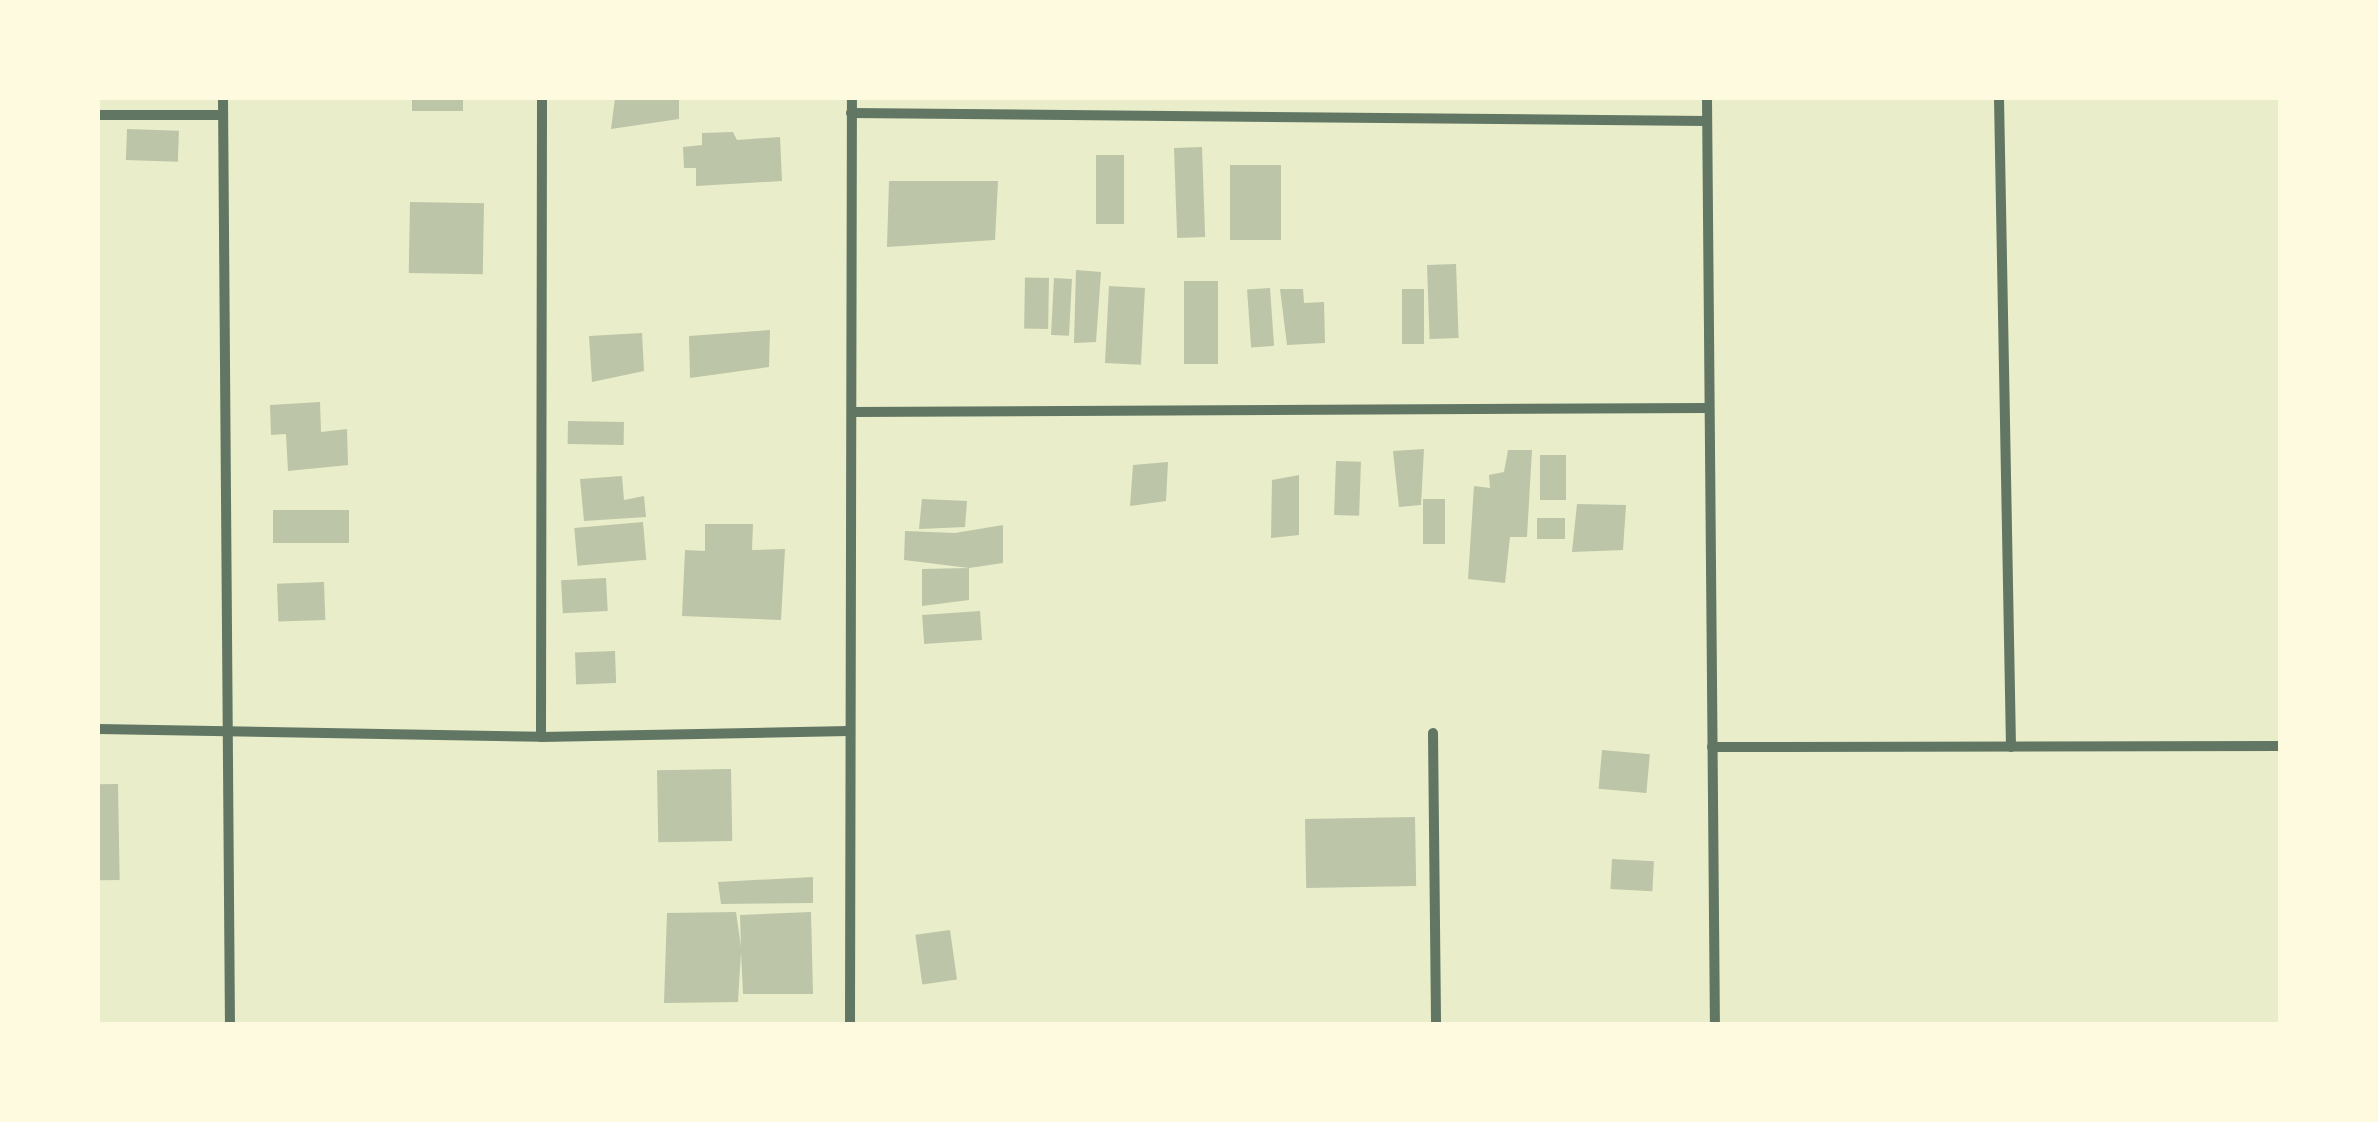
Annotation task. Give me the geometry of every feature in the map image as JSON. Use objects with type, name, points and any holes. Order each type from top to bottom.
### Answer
[{"type":"street","points":[[223,98],[230,1024]]},
{"type":"street","points":[[541,737],[542,98]]},
{"type":"street","points":[[850,1024],[852,98]]},
{"type":"street","points":[[1707,98],[1715,1024]]},
{"type":"street","points":[[1999,98],[2011,747]]},
{"type":"street","points":[[852,112],[1707,120]]},
{"type":"street","points":[[98,115],[223,114]]},
{"type":"street","points":[[854,412],[1710,408]]},
{"type":"street","points":[[98,729],[541,737],[849,731]]},
{"type":"street","points":[[1434,732],[1436,1024]]},
{"type":"street","points":[[1712,747],[2280,746]]},
{"type":"building","points":[[412,98],[463,98],[463,111],[412,111]]},
{"type":"building","points":[[615,98],[679,98],[679,119],[611,129]]},
{"type":"building","points":[[127,129],[179,131],[178,162],[126,160]]},
{"type":"building","points":[[733,132],[737,140],[780,137],[782,181],[696,186],[696,168],[684,168],[683,147],[702,145],[702,133]]},
{"type":"building","points":[[1202,147],[1205,237],[1177,238],[1174,148]]},
{"type":"building","points":[[1096,155],[1124,155],[1124,224],[1096,224]]},
{"type":"building","points":[[1230,165],[1281,165],[1281,240],[1230,240]]},
{"type":"building","points":[[889,181],[998,181],[995,240],[887,247]]},
{"type":"building","points":[[410,202],[484,203],[483,274],[409,273]]},
{"type":"building","points":[[1456,264],[1459,338],[1430,339],[1427,265]]},
{"type":"building","points":[[1076,270],[1101,272],[1096,342],[1074,343]]},
{"type":"building","points":[[1025,278],[1049,278],[1048,329],[1024,329]]},
{"type":"building","points":[[1054,278],[1072,279],[1069,336],[1051,335]]},
{"type":"building","points":[[1184,281],[1218,281],[1218,364],[1184,364]]},
{"type":"building","points":[[1109,286],[1145,288],[1141,365],[1105,363]]},
{"type":"building","points":[[1270,288],[1274,346],[1251,347],[1247,290]]},
{"type":"building","points":[[1280,289],[1303,289],[1304,303],[1324,302],[1325,343],[1287,345]]},
{"type":"building","points":[[1402,289],[1424,289],[1424,344],[1402,344]]},
{"type":"building","points":[[770,330],[769,367],[690,378],[689,336]]},
{"type":"building","points":[[642,333],[644,371],[592,382],[589,336]]},
{"type":"building","points":[[320,402],[321,432],[347,429],[348,465],[288,471],[286,434],[271,435],[270,405]]},
{"type":"building","points":[[568,421],[624,422],[624,445],[568,444]]},
{"type":"building","points":[[1424,449],[1421,505],[1399,507],[1393,451]]},
{"type":"building","points":[[1508,450],[1532,450],[1527,537],[1510,537],[1505,583],[1468,579],[1474,486],[1490,488],[1489,475],[1504,472]]},
{"type":"building","points":[[1540,455],[1566,455],[1566,500],[1540,500]]},
{"type":"building","points":[[1336,461],[1361,462],[1359,516],[1334,515]]},
{"type":"building","points":[[1168,462],[1166,501],[1130,506],[1133,465]]},
{"type":"building","points":[[1299,475],[1299,535],[1271,538],[1272,480]]},
{"type":"building","points":[[622,476],[624,500],[644,496],[646,517],[584,521],[580,479]]},
{"type":"building","points":[[922,499],[967,501],[965,527],[919,529]]},
{"type":"building","points":[[1423,499],[1445,499],[1445,544],[1423,544]]},
{"type":"building","points":[[1577,504],[1626,505],[1623,550],[1572,552]]},
{"type":"building","points":[[273,510],[349,510],[349,543],[273,543]]},
{"type":"building","points":[[1537,518],[1565,518],[1565,539],[1537,539]]},
{"type":"building","points":[[643,522],[646,560],[578,566],[574,528]]},
{"type":"building","points":[[705,524],[753,524],[752,550],[785,549],[781,620],[682,616],[685,550],[705,551]]},
{"type":"building","points":[[1003,525],[1003,563],[969,568],[904,560],[905,531],[955,533]]},
{"type":"building","points":[[969,568],[969,600],[922,606],[922,569]]},
{"type":"building","points":[[606,578],[608,611],[563,613],[561,580]]},
{"type":"building","points":[[324,582],[325,620],[278,622],[277,584]]},
{"type":"building","points":[[980,611],[982,640],[924,644],[922,615]]},
{"type":"building","points":[[615,651],[616,683],[576,684],[575,652]]},
{"type":"building","points":[[1602,750],[1650,754],[1646,793],[1599,789]]},
{"type":"building","points":[[731,769],[732,841],[658,842],[657,770]]},
{"type":"building","points":[[98,784],[118,784],[120,880],[100,880]]},
{"type":"building","points":[[1415,817],[1416,886],[1306,888],[1305,819]]},
{"type":"building","points":[[1612,859],[1654,861],[1652,891],[1610,889]]},
{"type":"building","points":[[813,877],[813,903],[721,904],[718,882]]},
{"type":"building","points":[[736,912],[741,947],[740,915],[811,912],[813,994],[743,994],[741,952],[738,1002],[664,1003],[667,913]]},
{"type":"building","points":[[950,930],[957,980],[922,984],[915,935]]}]
